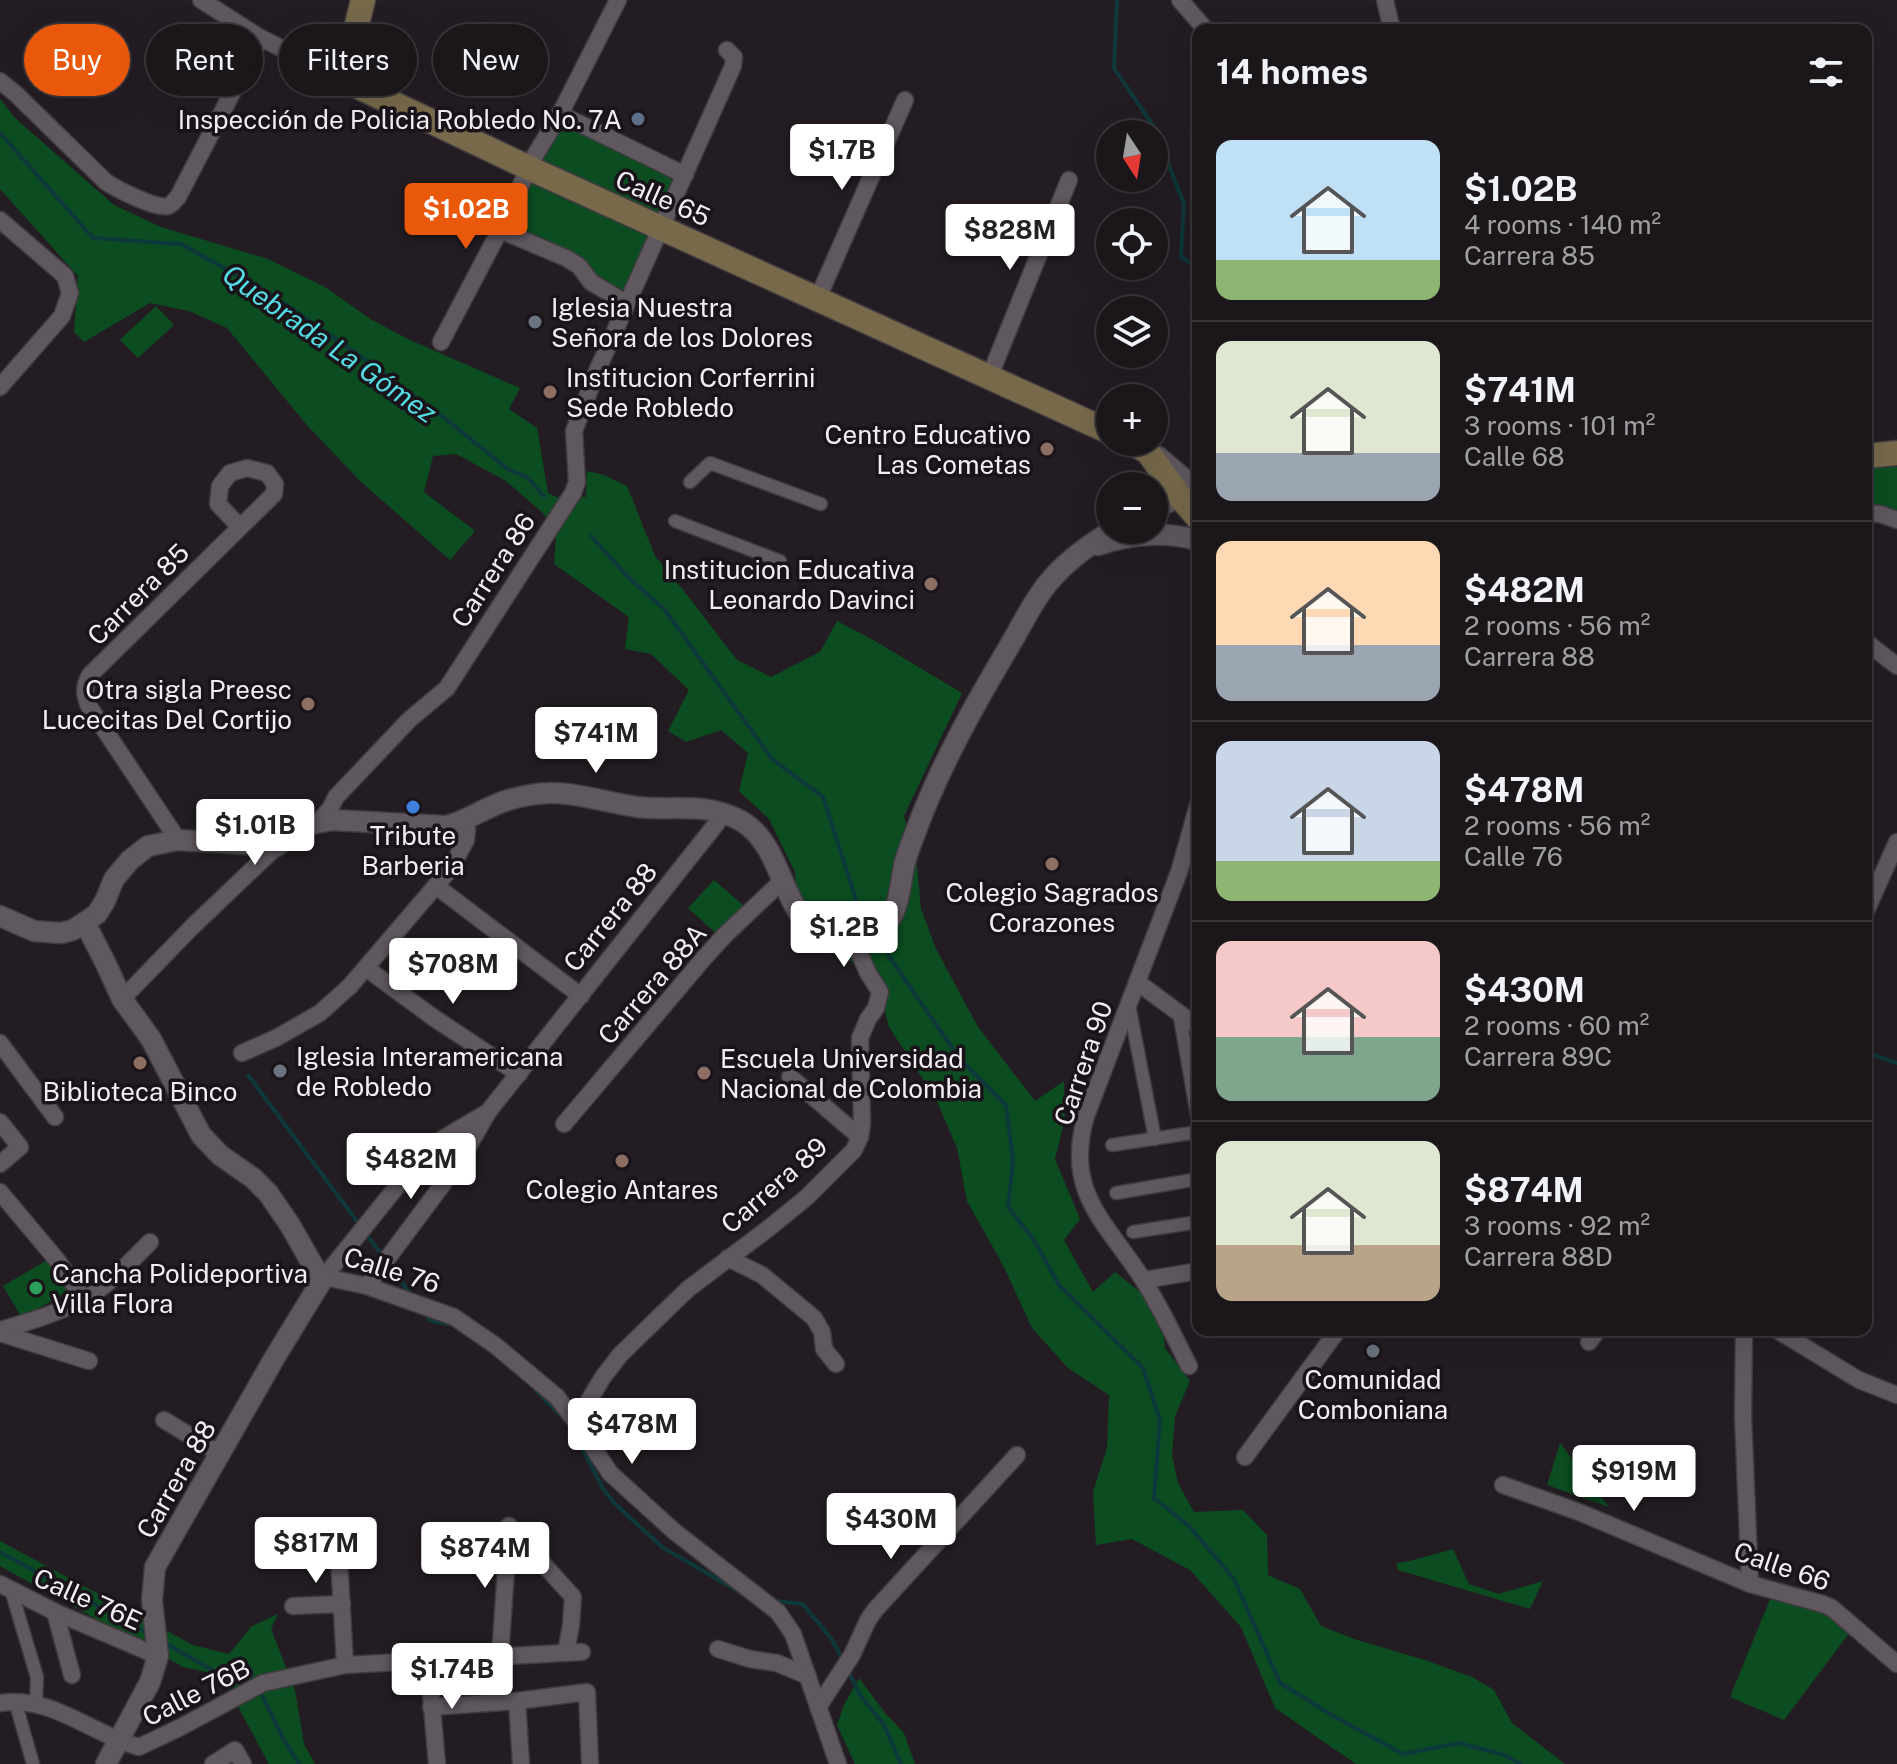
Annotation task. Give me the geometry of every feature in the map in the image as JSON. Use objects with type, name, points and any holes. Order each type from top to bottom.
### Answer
[{"type":"main road","points":[[357,24],[363,0]]},
{"type":"main road","name":"Calle 65","points":[[378,96],[529,168],[1096,426]]},
{"type":"main road","points":[[1872,455],[1897,453]]},
{"type":"main road","points":[[1149,456],[1189,493]]},
{"type":"street","points":[[441,342],[618,0]]},
{"type":"street","points":[[1180,0],[1201,24]]},
{"type":"street","points":[[1385,0],[1391,24]]},
{"type":"street","name":"Calle 65","points":[[212,3],[241,24]]},
{"type":"street","name":"Carrera 86","points":[[122,999],[277,846],[306,825],[319,821],[336,797],[409,720],[447,688],[573,493],[577,482],[574,431],[626,303],[733,66],[730,54]]},
{"type":"street","points":[[0,81],[106,182],[118,190],[167,206],[178,197],[230,96]]},
{"type":"street","points":[[817,300],[905,100]]},
{"type":"street","points":[[560,114],[685,175]]},
{"type":"street","points":[[989,378],[1069,180]]},
{"type":"street","points":[[0,220],[65,276],[70,293],[62,316],[0,387]]},
{"type":"street","points":[[500,230],[566,258],[579,266],[591,282],[626,303]]},
{"type":"street","points":[[690,482],[710,463],[821,504]]},
{"type":"street","points":[[1168,502],[1189,493]]},
{"type":"street","points":[[1872,512],[1897,520]]},
{"type":"street","points":[[675,521],[780,561]]},
{"type":"street","name":"Carrera 85","points":[[178,840],[87,702],[84,690],[90,675],[240,527]]},
{"type":"street","points":[[1080,553],[1139,535],[1192,539]]},
{"type":"street","points":[[319,821],[356,820],[446,826],[466,820],[497,804],[548,792],[637,807],[706,809],[743,822],[759,837],[803,919],[818,935],[826,940],[844,943],[862,940],[885,927],[893,912],[905,861],[927,802],[989,681],[1046,585],[1066,564],[1096,542]]},
{"type":"street","points":[[1872,647],[1897,666]]},
{"type":"street","name":"Carrera 88","points":[[367,1286],[460,1161],[488,1112],[724,814]]},
{"type":"street","points":[[242,1053],[320,1013],[338,998],[451,868],[462,849],[466,820]]},
{"type":"street","name":"Carrera 90","points":[[1189,1366],[1144,1280],[1091,1205],[1079,1164],[1080,1140],[1086,1116],[1179,872],[1192,826]]},
{"type":"street","points":[[0,916],[42,933],[73,930],[102,909],[114,879],[130,860],[148,846],[178,840],[277,846]]},
{"type":"street","points":[[1872,898],[1897,842]]},
{"type":"street","name":"Carrera 88A","points":[[564,1124],[704,958],[781,882]]},
{"type":"street","points":[[436,886],[581,996]]},
{"type":"street","name":"Calle 76","points":[[85,923],[122,999],[151,1039],[201,1135],[220,1155],[253,1178],[268,1193],[315,1269],[324,1277],[367,1286],[454,1317],[525,1369],[557,1397],[619,1482],[675,1532],[778,1612],[793,1634],[838,1764]]},
{"type":"street","name":"Carrera 89","points":[[576,1422],[620,1355],[688,1289],[807,1197],[854,1150],[862,1124],[860,1038],[876,1008],[880,992],[857,948],[862,940]]},
{"type":"street","points":[[366,968],[519,1074]]},
{"type":"street","points":[[1137,982],[1192,1022]]},
{"type":"street","points":[[1128,1002],[1155,1139]]},
{"type":"street","points":[[1179,1012],[1192,1087]]},
{"type":"street","points":[[0,1043],[55,1117]]},
{"type":"street","points":[[790,1077],[860,1137]]},
{"type":"street","points":[[324,1277],[420,1158],[444,1138],[488,1112]]},
{"type":"street","points":[[0,1122],[20,1147],[0,1164]]},
{"type":"street","points":[[1112,1145],[1192,1133]]},
{"type":"street","points":[[1116,1193],[1192,1180]]},
{"type":"street","points":[[0,1192],[57,1260],[84,1299]]},
{"type":"street","points":[[1133,1232],[1192,1223]]},
{"type":"street","points":[[0,1331],[84,1299],[106,1285],[150,1242]]},
{"type":"street","points":[[728,1258],[762,1275],[814,1318],[822,1332],[824,1349],[836,1364]]},
{"type":"street","points":[[1144,1280],[1192,1272]]},
{"type":"street","name":"Carrera 88","points":[[106,1764],[150,1682],[157,1643],[152,1600],[155,1567],[324,1277]]},
{"type":"street","points":[[0,1331],[89,1361]]},
{"type":"street","points":[[1245,1457],[1334,1336]]},
{"type":"street","points":[[1744,1336],[1743,1416],[1750,1584]]},
{"type":"street","points":[[1787,1336],[1859,1380],[1897,1395]]},
{"type":"street","points":[[164,1420],[220,1454]]},
{"type":"street","points":[[818,1707],[852,1655],[875,1610],[1017,1455]]},
{"type":"street","name":"Calle 66","points":[[1503,1485],[1579,1512],[1750,1584],[1815,1600],[1832,1608],[1897,1664]]},
{"type":"street","name":"Calle 76B","points":[[119,1742],[139,1747],[263,1683],[345,1665],[574,1652],[571,1625],[573,1597],[509,1526],[500,1656]]},
{"type":"street","points":[[339,1558],[345,1665]]},
{"type":"street","points":[[5,1587],[37,1677],[36,1704]]},
{"type":"street","name":"Calle 76E","points":[[5,1587],[55,1612],[157,1643]]},
{"type":"street","points":[[293,1606],[342,1604]]},
{"type":"street","points":[[55,1612],[72,1675]]},
{"type":"street","points":[[718,1649],[777,1663],[808,1676]]},
{"type":"street","points":[[428,1661],[437,1764]]},
{"type":"street","points":[[431,1707],[587,1692],[590,1764]]},
{"type":"street","points":[[517,1701],[521,1764]]},
{"type":"street","points":[[33,1764],[8,1702],[36,1704],[60,1711],[119,1742]]},
{"type":"street","points":[[213,1764],[239,1757]]},
{"type":"green space","points":[[0,99],[15,118],[114,205],[161,227],[268,259],[325,287],[372,320],[410,340],[520,388],[509,409],[537,428],[548,493],[556,497],[586,497],[587,471],[627,486],[655,556],[737,660],[771,677],[820,652],[837,621],[962,693],[904,816],[917,866],[921,909],[936,949],[978,1027],[1035,1101],[1064,1081],[1065,1119],[1055,1159],[1080,1219],[1064,1240],[1093,1292],[1115,1272],[1160,1308],[1165,1348],[1190,1381],[1175,1416],[1172,1455],[1178,1483],[1194,1512],[1243,1510],[1267,1535],[1268,1575],[1300,1589],[1321,1626],[1472,1677],[1494,1690],[1512,1723],[1565,1764],[1356,1764],[1275,1708],[1241,1627],[1190,1570],[1132,1539],[1096,1545],[1093,1492],[1107,1448],[1109,1395],[1068,1368],[1032,1328],[1004,1267],[967,1201],[957,1148],[936,1099],[889,1027],[877,979],[801,928],[795,872],[769,819],[739,791],[748,753],[721,730],[686,742],[668,731],[689,690],[651,654],[625,649],[629,617],[554,564],[556,536],[544,514],[506,481],[456,454],[433,456],[424,492],[475,531],[450,560],[360,481],[306,424],[227,328],[189,311],[150,303],[84,342],[74,332],[78,276],[0,189]]},
{"type":"green space","points":[[561,122],[680,179],[627,295],[605,284],[586,266],[509,228]]},
{"type":"green space","points":[[156,306],[174,325],[138,358],[120,340]]},
{"type":"green space","points":[[1897,467],[1897,512],[1872,503],[1872,468]]},
{"type":"green space","points":[[714,880],[744,906],[718,935],[688,908]]},
{"type":"green space","name":"Cancha Polideportiva Villa Flora","points":[[51,1258],[70,1290],[22,1318],[3,1286]]},
{"type":"green space","points":[[1560,1443],[1609,1507],[1547,1485]]},
{"type":"green space","points":[[0,1541],[193,1645],[229,1654],[252,1626],[278,1614],[271,1629],[295,1690],[304,1744],[315,1764],[269,1764],[221,1675],[183,1667],[0,1566]]},
{"type":"green space","points":[[1453,1549],[1469,1584],[1499,1594],[1543,1581],[1530,1609],[1398,1570],[1396,1563]]},
{"type":"green space","points":[[1773,1592],[1815,1605],[1850,1632],[1784,1720],[1730,1697]]},
{"type":"green space","points":[[859,1678],[904,1733],[915,1764],[855,1764],[837,1725]]},
{"type":"waterway","points":[[1117,0],[1114,68],[1154,127],[1184,204],[1181,257],[1192,264]]},
{"type":"waterway","name":"Quebrada La Gómez","points":[[0,133],[93,238],[181,244],[269,293],[442,416],[509,470],[527,477],[544,496]]},
{"type":"waterway","name":"Quebrada La Gómez","points":[[591,536],[629,578],[665,610],[772,759],[823,797],[861,915]]},
{"type":"waterway","name":"Quebrada La Gómez","points":[[888,955],[960,1059],[1006,1105],[1013,1161],[1008,1207],[1034,1240],[1059,1285],[1143,1368],[1160,1420],[1154,1498],[1189,1526],[1234,1579],[1280,1683],[1403,1754],[1459,1743],[1504,1755],[1521,1764]]},
{"type":"waterway","points":[[1872,1054],[1897,1063]]},
{"type":"waterway","points":[[248,1075],[359,1224]]},
{"type":"waterway","points":[[366,1234],[383,1256]]},
{"type":"waterway","points":[[388,1263],[411,1295]]},
{"type":"waterway","points":[[426,1314],[431,1321],[453,1325]]},
{"type":"waterway","points":[[532,1386],[565,1420]]},
{"type":"waterway","points":[[572,1430],[614,1503],[662,1547],[743,1594]]},
{"type":"waterway","points":[[0,1552],[147,1633]]},
{"type":"waterway","points":[[775,1601],[803,1604],[833,1641],[843,1661]]},
{"type":"waterway","points":[[165,1643],[221,1675],[245,1661],[255,1681]]},
{"type":"waterway","points":[[847,1669],[860,1695],[884,1725],[901,1764]]},
{"type":"waterway","points":[[259,1689],[299,1764]]},
{"type":"place","name":"Inspección de Policia Robledo No. 7A","points":[[638,119]]},
{"type":"place","name":"Iglesia Nuestra Señora de los Dolores","points":[[535,322]]},
{"type":"place","name":"Institucion Corferrini Sede Robledo","points":[[550,392]]},
{"type":"place","name":"Centro Educativo Las Cometas","points":[[1047,449]]},
{"type":"place","name":"Institucion Educativa Leonardo Davinci","points":[[931,584]]},
{"type":"place","name":"Otra sigla Preesc Lucecitas Del Cortijo","points":[[308,704]]},
{"type":"place","name":"Tribute Barberia","points":[[413,807]]},
{"type":"place","name":"Colegio Sagrados Corazones","points":[[1052,864]]},
{"type":"place","name":"Biblioteca Binco","points":[[140,1063]]},
{"type":"place","name":"Iglesia Interamericana de Robledo","points":[[280,1071]]},
{"type":"place","name":"Escuela Universidad Nacional de Colombia","points":[[704,1073]]},
{"type":"place","name":"Colegio Antares","points":[[622,1161]]},
{"type":"place","name":"Cancha Polideportiva Villa Flora","points":[[36,1288]]},
{"type":"place","name":"Comunidad Comboniana","points":[[1373,1351]]}]
